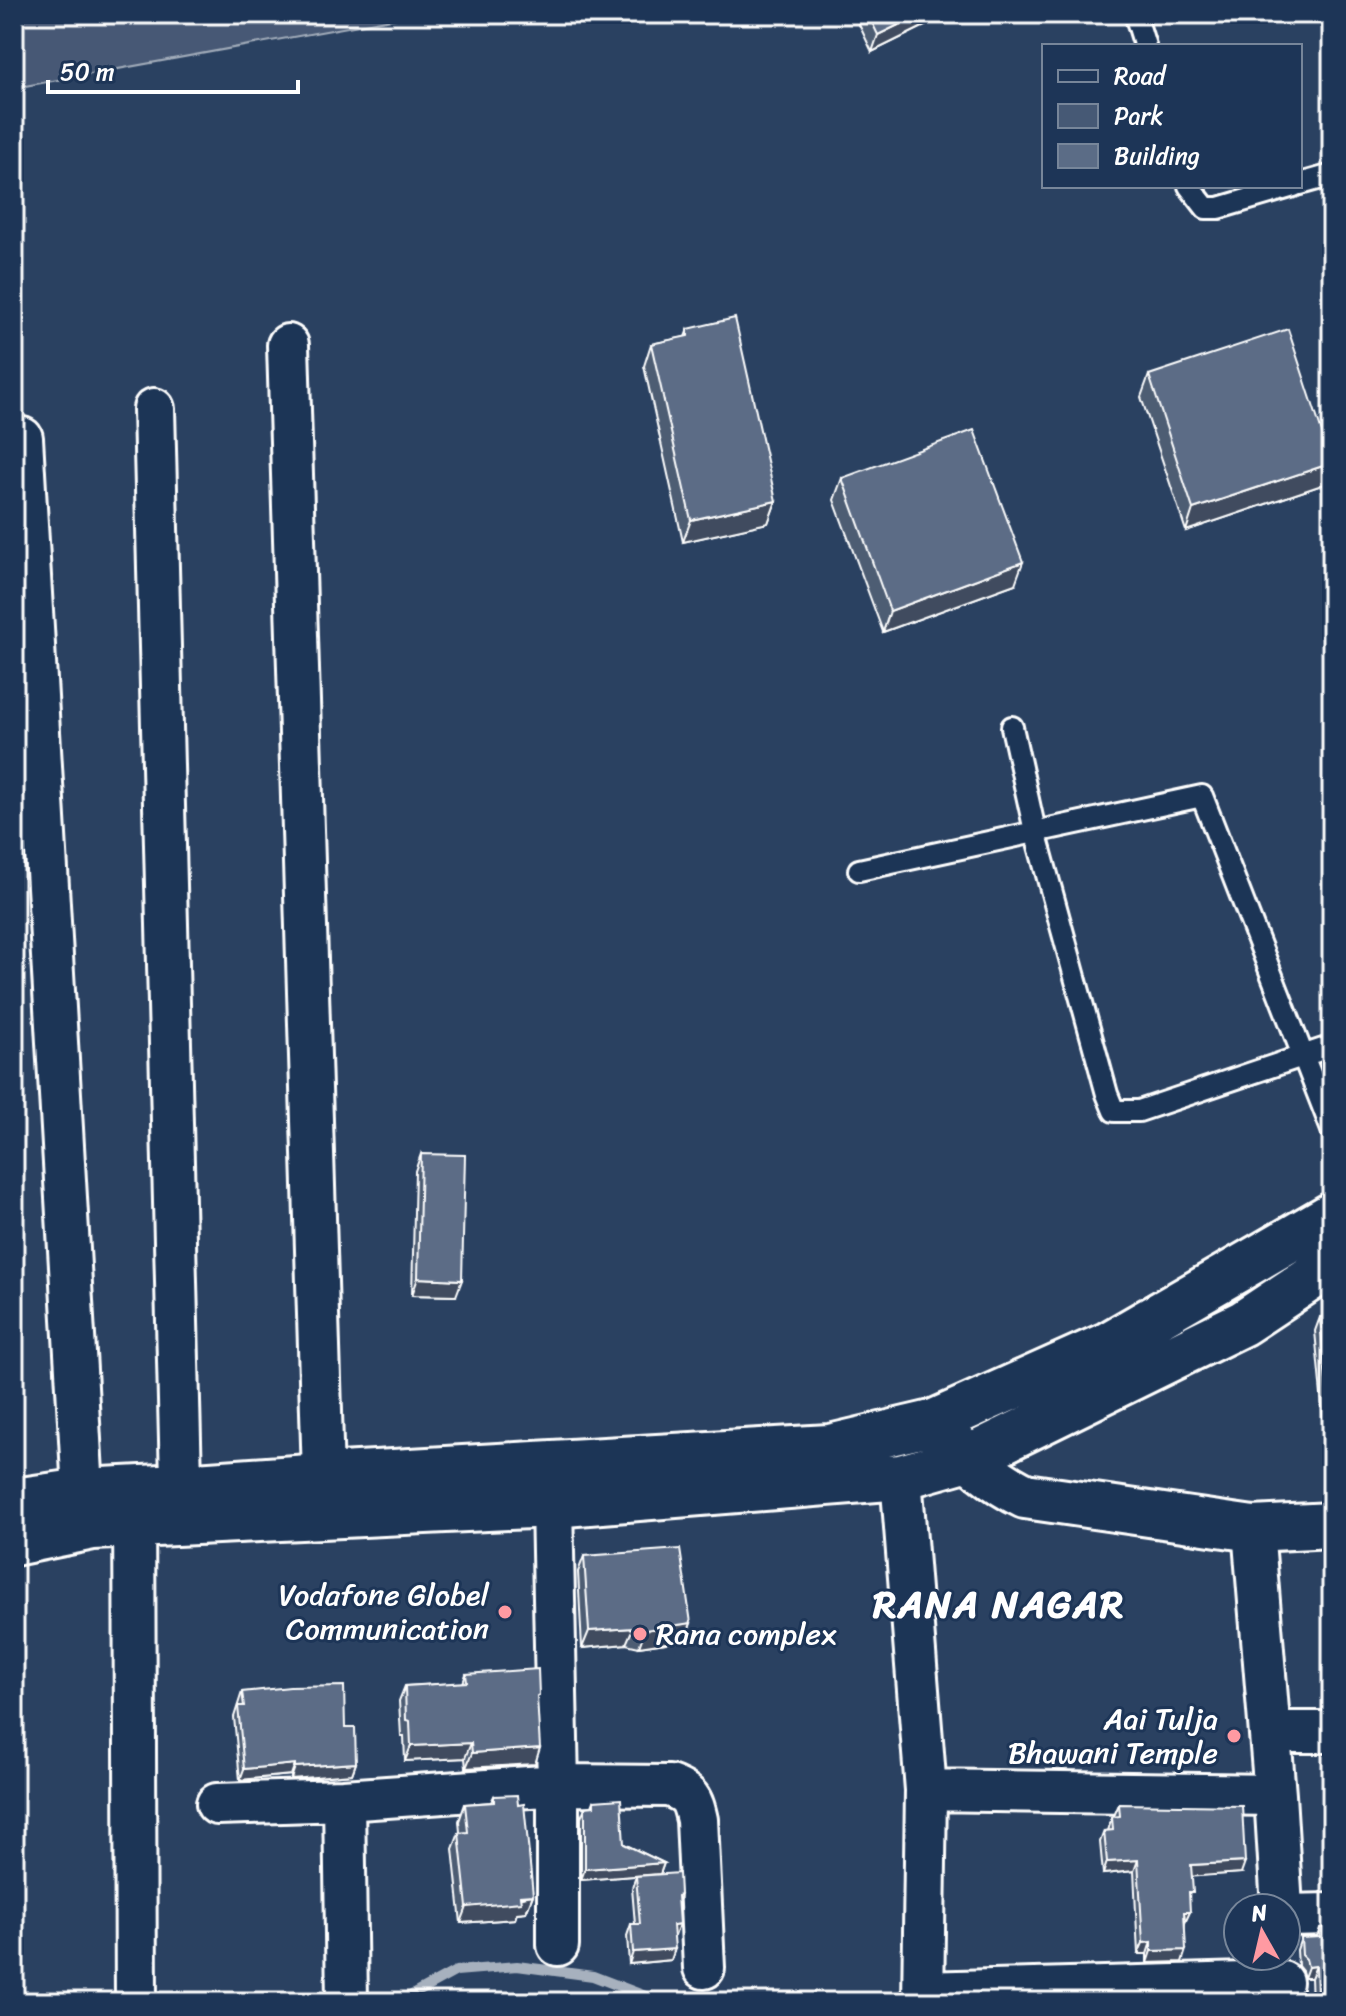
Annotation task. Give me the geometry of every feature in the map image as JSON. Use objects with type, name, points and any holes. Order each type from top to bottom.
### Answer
[{"type":"main road","points":[[182,1505],[323,1476],[830,1447],[932,1423],[1109,1344],[1332,1215]]},
{"type":"main road","points":[[14,1501],[83,1491],[134,1506],[552,1505],[901,1477],[968,1458],[1243,1323],[1332,1264]]},
{"type":"main road","points":[[932,1423],[968,1458],[1010,1489],[1025,1496],[1253,1529],[1332,1525]]},
{"type":"main road","points":[[14,1543],[93,1527],[134,1506]]},
{"type":"street","points":[[288,345],[323,1476]]},
{"type":"street","points":[[154,409],[182,1505]]},
{"type":"street","points":[[22,438],[83,1491]]},
{"type":"street","points":[[901,1477],[926,1790],[923,1997],[1282,1980]]},
{"type":"street","points":[[552,1505],[558,1945]]},
{"type":"street","points":[[134,1506],[136,2002]]},
{"type":"street","points":[[1253,1529],[1281,1892]]},
{"type":"street","points":[[1270,1732],[1332,1732]]},
{"type":"street","points":[[217,1804],[344,1800],[558,1785],[669,1786],[686,1792],[693,1803],[697,1820],[704,1968]]},
{"type":"street","points":[[926,1790],[1275,1795]]},
{"type":"street","points":[[344,1800],[347,2002]]},
{"type":"street","points":[[1302,1915],[1332,1914]]},
{"type":"lane","points":[[1135,14],[1144,44]]},
{"type":"lane","points":[[1302,184],[1332,175]]},
{"type":"lane","points":[[1191,188],[1206,208],[1219,208],[1287,188]]},
{"type":"lane","points":[[1012,727],[1035,831],[1114,1111],[1139,1111],[1332,1046]]},
{"type":"lane","points":[[859,870],[1202,796],[1332,1130]]},
{"type":"green space","points":[[14,14],[419,14],[14,88]]},
{"type":"building","points":[[868,14],[921,14],[878,35]]},
{"type":"building","points":[[735,318],[776,501],[691,520],[651,344],[688,336],[688,329]]},
{"type":"building","points":[[1288,329],[1332,463],[1193,509],[1149,375]]},
{"type":"building","points":[[974,430],[1023,562],[890,611],[842,478]]},
{"type":"building","points":[[421,1154],[465,1155],[462,1280],[418,1278]]},
{"type":"building","points":[[1332,1316],[1332,1413],[1329,1413],[1320,1317]]},
{"type":"building","points":[[680,1549],[691,1623],[645,1630],[589,1631],[584,1556]]},
{"type":"building","points":[[538,1669],[540,1748],[472,1753],[471,1743],[411,1746],[405,1686],[467,1682],[466,1674]]},
{"type":"building","points":[[344,1686],[345,1728],[355,1728],[356,1763],[244,1769],[238,1706],[244,1706],[242,1692]]},
{"type":"building","points":[[517,1795],[518,1805],[524,1804],[533,1895],[520,1896],[521,1902],[467,1907],[459,1833],[468,1832],[465,1804],[494,1802],[494,1796]]},
{"type":"building","points":[[621,1799],[624,1844],[664,1863],[585,1869],[585,1807],[594,1806],[594,1801]]},
{"type":"building","points":[[1119,1804],[1242,1806],[1245,1862],[1191,1865],[1193,1892],[1189,1892],[1190,1912],[1184,1912],[1186,1950],[1151,1951],[1151,1942],[1143,1943],[1138,1860],[1107,1862],[1104,1831],[1113,1830],[1112,1817],[1120,1816]]},
{"type":"building","points":[[679,1873],[679,1924],[673,1925],[675,1949],[633,1952],[631,1924],[640,1924],[636,1876]]},
{"type":"building","points":[[1332,1927],[1332,1993],[1317,1994],[1316,1966],[1308,1967],[1302,1955],[1302,1938],[1320,1937],[1320,1928]]},
{"type":"building","points":[[1222,1995],[1223,2002],[1108,2002],[1108,1999]]},
{"type":"waterway","points":[[408,2002],[412,1995],[456,1971],[517,1966],[593,1976],[666,2002]]},
{"type":"place","name":"Vodafone Globel Communication","points":[[505,1612]]},
{"type":"place","name":"Rana complex","points":[[640,1634]]},
{"type":"place","name":"Aai Tulja Bhawani Temple","points":[[1234,1736]]},
{"type":"district","name":"RANA NAGAR","points":[[999,1604]]}]
